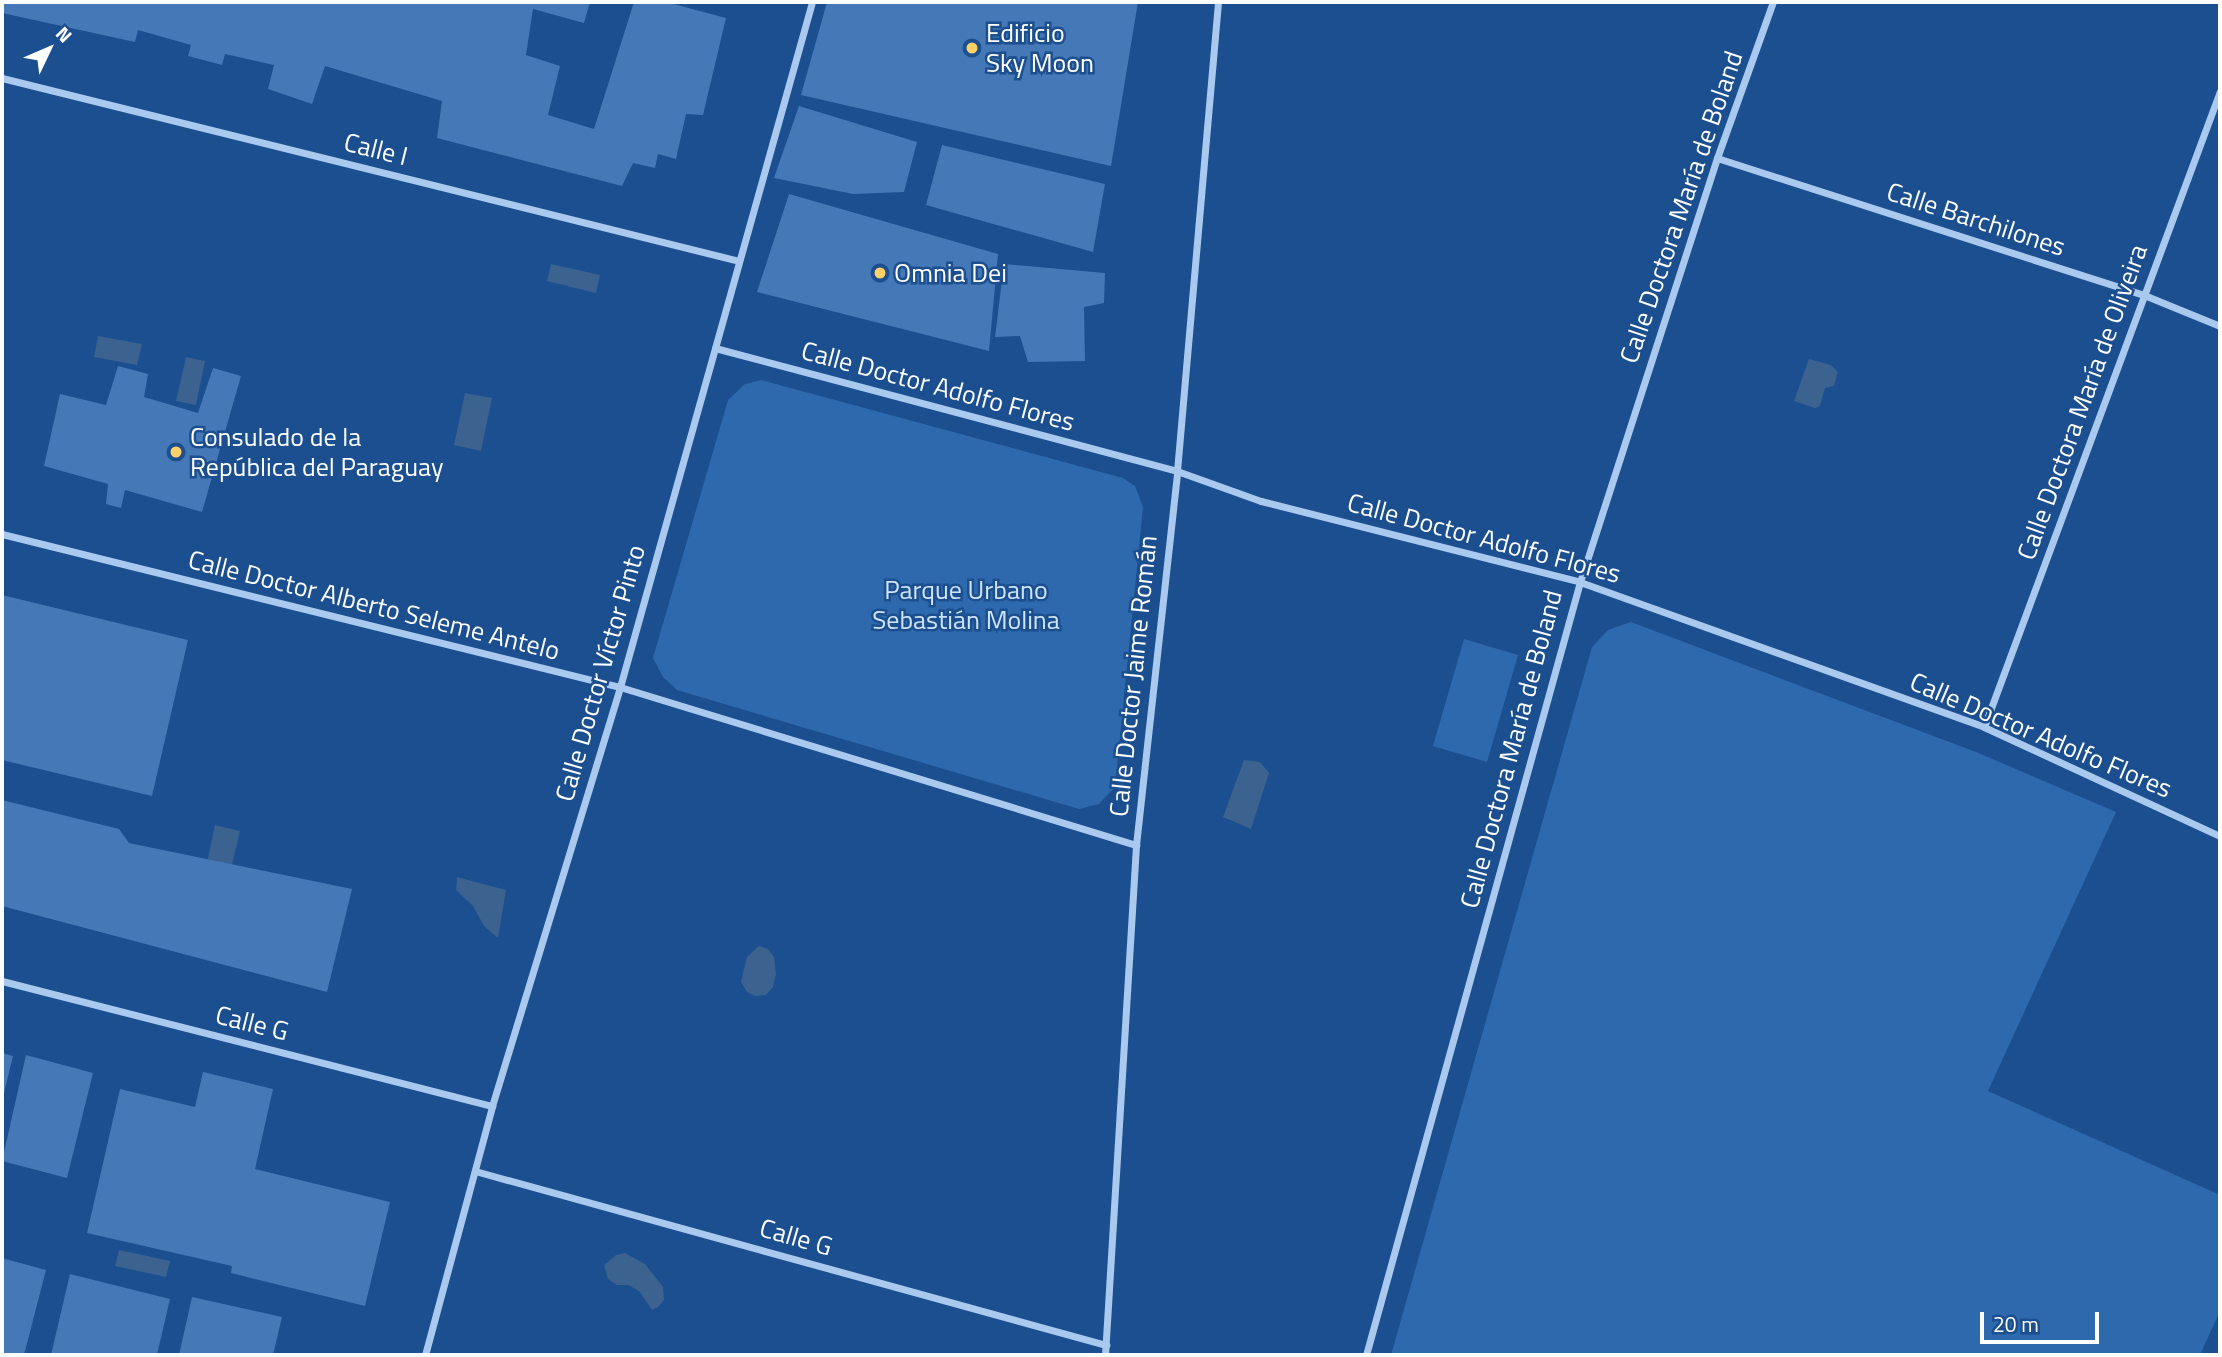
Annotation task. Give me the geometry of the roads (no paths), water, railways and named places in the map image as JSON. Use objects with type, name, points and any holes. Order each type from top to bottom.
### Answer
[{"type":"street","name":"Calle Doctor Víctor Pinto","points":[[425,1355],[492,1106],[620,687],[812,2]]},
{"type":"street","name":"Calle Doctor Jaime Román","points":[[1105,1355],[1136,845],[1177,471],[1218,2]]},
{"type":"street","name":"Calle Doctora María de Boland","points":[[1366,1355],[1580,582],[1717,158],[1773,2]]},
{"type":"street","name":"Calle I","points":[[2,78],[739,261]]},
{"type":"street","name":"Calle Doctora María de Oliveira","points":[[1983,727],[2220,91]]},
{"type":"street","name":"Calle Barchilones","points":[[1717,158],[2144,295],[2220,326]]},
{"type":"street","name":"Calle Doctor Adolfo Flores","points":[[715,348],[1177,471],[1261,501],[1580,582],[1983,727],[2220,836]]},
{"type":"street","name":"Calle Doctor Alberto Seleme Antelo","points":[[2,534],[620,687],[1136,845]]},
{"type":"street","name":"Calle G","points":[[2,981],[492,1106]]},
{"type":"street","name":"Calle G","points":[[475,1171],[1106,1345]]},
{"type":"place","name":"Edificio Sky Moon","points":[[972,48]]},
{"type":"place","name":"Omnia Dei","points":[[880,273]]},
{"type":"place","name":"Consulado de la República del Paraguay","points":[[176,452]]},
{"type":"park label","name":"Parque Urbano Sebastián Molina","points":[[966,605]]}]
